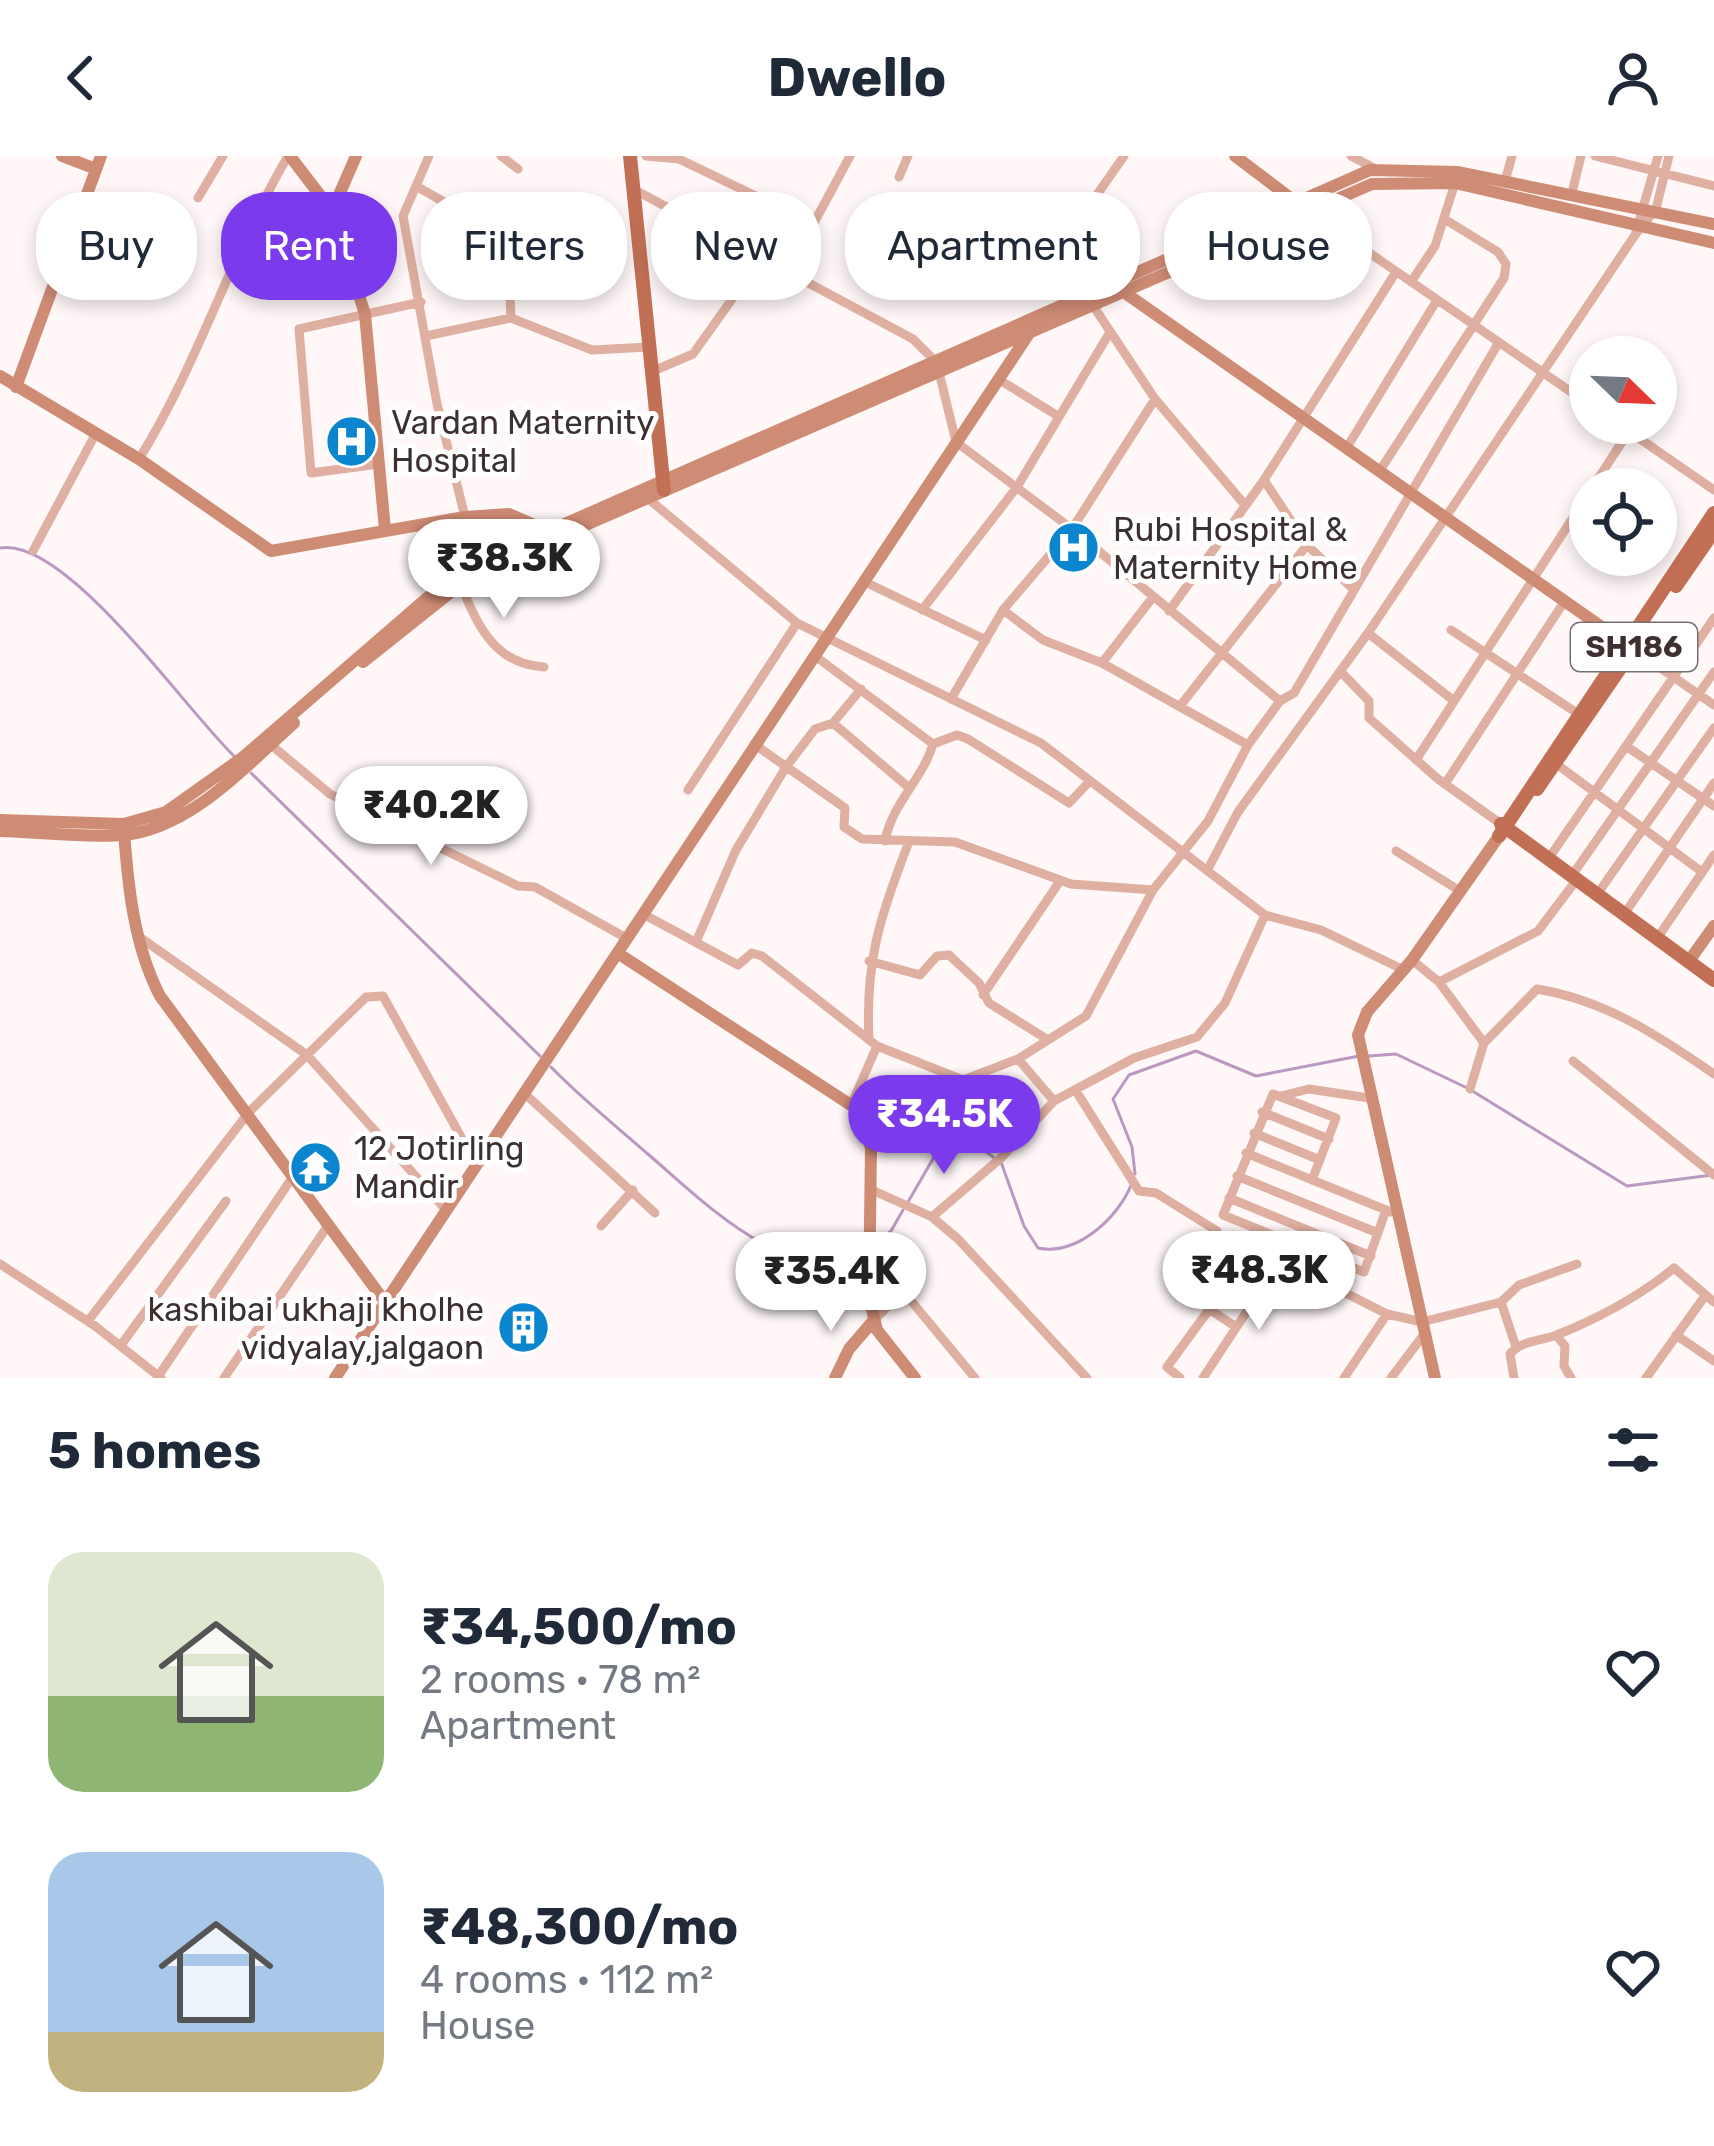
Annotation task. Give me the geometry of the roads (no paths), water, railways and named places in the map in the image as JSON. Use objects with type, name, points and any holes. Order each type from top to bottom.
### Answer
[{"type":"main road","points":[[16,387],[99,162],[62,156]]},
{"type":"main road","points":[[289,156],[317,192]]},
{"type":"main road","points":[[340,192],[356,156]]},
{"type":"main road","points":[[630,156],[663,484]]},
{"type":"main road","points":[[1234,156],[1282,192]]},
{"type":"main road","points":[[1456,178],[1462,156]]},
{"type":"main road","points":[[1321,192],[1372,169],[1505,181],[1714,224]]},
{"type":"main road","points":[[1340,192],[1372,169]]},
{"type":"main road","points":[[1456,178],[1714,243]]},
{"type":"main road","points":[[361,300],[385,530]]},
{"type":"main road","points":[[937,366],[1030,332],[1090,300]]},
{"type":"main road","points":[[0,831],[124,830],[166,812],[227,776],[457,575],[937,366],[1040,316],[1090,300]]},
{"type":"main road","points":[[1136,300],[1629,647]]},
{"type":"main road","points":[[335,1378],[1040,316]]},
{"type":"main road","points":[[0,376],[139,459],[271,551],[465,517],[509,514],[549,535]]},
{"type":"main road","points":[[1435,1378],[1391,1212],[1358,1035],[1367,1012],[1408,965],[1503,830],[1714,513]]},
{"type":"main road","name":"SH186","points":[[1503,830],[1555,763],[1629,647],[1714,531]]},
{"type":"main road","points":[[398,627],[461,584],[549,535]]},
{"type":"main road","points":[[245,761],[270,745],[333,683]]},
{"type":"main road","points":[[0,820],[124,830]]},
{"type":"main road","points":[[124,830],[132,913],[146,969],[160,996],[385,1302]]},
{"type":"main road","points":[[1503,830],[1576,876],[1714,980]]},
{"type":"main road","points":[[1689,961],[1714,926]]},
{"type":"main road","points":[[619,954],[852,1102],[867,1124],[873,1263],[869,1297],[874,1320],[916,1378]]},
{"type":"main road","points":[[835,1378],[874,1320]]},
{"type":"street","points":[[198,198],[223,156]]},
{"type":"street","points":[[139,459],[169,410],[266,194],[289,156]]},
{"type":"street","points":[[430,156],[403,216],[445,444],[465,517]]},
{"type":"street","points":[[501,156],[518,169]]},
{"type":"street","points":[[646,156],[679,159],[748,192]]},
{"type":"street","points":[[821,207],[850,156]]},
{"type":"street","points":[[899,177],[908,156]]},
{"type":"street","points":[[1099,192],[1124,156]]},
{"type":"street","points":[[1351,156],[1372,169]]},
{"type":"street","points":[[1505,181],[1512,156]]},
{"type":"street","points":[[1572,193],[1581,156]]},
{"type":"street","points":[[1595,156],[1714,186]]},
{"type":"street","points":[[1658,156],[1660,172]]},
{"type":"street","points":[[1209,867],[1238,812],[1368,633],[1540,370],[1640,228],[1669,156]]},
{"type":"street","points":[[1411,282],[1446,220],[1456,178]]},
{"type":"street","points":[[416,186],[507,238],[511,318]]},
{"type":"street","points":[[635,190],[651,198]]},
{"type":"street","points":[[1379,472],[1496,299],[1506,263],[1498,252],[1446,220]]},
{"type":"street","points":[[1372,256],[1569,390]]},
{"type":"street","points":[[1169,611],[1264,480],[1396,272]]},
{"type":"street","points":[[821,289],[913,339],[937,366],[956,442],[1072,529],[1280,701]]},
{"type":"street","points":[[651,372],[693,354],[731,300]]},
{"type":"street","points":[[1090,300],[1155,399],[1245,505]]},
{"type":"street","points":[[1346,448],[1437,300]]},
{"type":"street","points":[[379,464],[311,473],[299,329],[421,302]]},
{"type":"street","points":[[426,336],[511,318],[592,350],[649,347]]},
{"type":"street","points":[[922,610],[1017,487],[1110,332]]},
{"type":"street","points":[[643,914],[738,965],[752,953],[762,956],[873,1043],[963,1080],[1018,1059],[1086,1016],[1153,890],[1208,821],[1248,745],[1280,701],[1298,688],[1499,342]]},
{"type":"street","points":[[998,380],[1058,416]]},
{"type":"street","points":[[951,699],[1003,610],[1072,529],[1155,399]]},
{"type":"street","points":[[33,551],[96,434]]},
{"type":"street","points":[[1415,760],[1621,444]]},
{"type":"street","points":[[1648,444],[1714,490]]},
{"type":"street","points":[[1264,480],[1307,545],[1352,588]]},
{"type":"street","points":[[642,493],[796,623],[1041,743],[1209,867],[1265,915],[1322,930],[1439,982],[1484,1043]]},
{"type":"street","points":[[1180,706],[1307,545]]},
{"type":"street","points":[[863,581],[986,640]]},
{"type":"street","points":[[461,584],[473,618],[504,658],[544,667]]},
{"type":"street","points":[[1102,663],[1153,598]]},
{"type":"street","points":[[1445,784],[1564,602]]},
{"type":"street","points":[[1003,610],[1043,640],[1102,663],[1248,745]]},
{"type":"street","points":[[1549,858],[1714,618]]},
{"type":"street","points":[[688,790],[796,623]]},
{"type":"street","points":[[1451,630],[1577,713]]},
{"type":"street","points":[[1368,633],[1454,701]]},
{"type":"street","points":[[1629,647],[1714,705]]},
{"type":"street","points":[[848,677],[863,655]]},
{"type":"street","points":[[814,656],[933,743]]},
{"type":"street","points":[[1341,672],[1370,700],[1370,718],[1503,830]]},
{"type":"street","points":[[1439,982],[1538,931],[1714,672]]},
{"type":"street","points":[[696,942],[736,850],[786,767],[815,729],[833,723],[861,689]]},
{"type":"street","points":[[833,723],[907,786]]},
{"type":"street","points":[[1598,893],[1714,728]]},
{"type":"street","points":[[933,743],[957,735],[968,739],[1069,803],[1090,782]]},
{"type":"street","points":[[885,841],[907,786],[928,762],[933,743]]},
{"type":"street","points":[[754,744],[845,808],[846,829],[862,839],[955,842],[1060,881],[1153,890]]},
{"type":"street","points":[[270,745],[330,794],[518,886],[536,886],[628,939]]},
{"type":"street","points":[[1626,746],[1714,806]]},
{"type":"street","points":[[1555,763],[1702,872]]},
{"type":"street","points":[[1625,913],[1714,783]]},
{"type":"street","points":[[852,1102],[873,1043],[869,962],[874,932],[908,844]]},
{"type":"street","points":[[1396,851],[1460,891]]},
{"type":"street","points":[[1658,937],[1714,855]]},
{"type":"street","points":[[983,995],[1060,881]]},
{"type":"street","points":[[932,1216],[1002,1157],[1054,1101],[1134,1058],[1197,1037],[1225,1003],[1265,915]]},
{"type":"street","points":[[141,938],[308,1055],[446,1210]]},
{"type":"street","points":[[869,962],[920,975],[943,953],[980,983],[983,995],[1045,1038]]},
{"type":"street","points":[[1470,1089],[1484,1043],[1537,989],[1593,1004],[1651,1030],[1714,1074]]},
{"type":"street","points":[[88,1321],[249,1112],[366,997],[383,996],[476,1164]]},
{"type":"street","points":[[1018,1059],[1054,1101]]},
{"type":"street","points":[[1573,1061],[1714,1175]]},
{"type":"street","points":[[1246,1153],[1391,1212],[1364,1272],[1225,1218],[1237,1176],[1262,1112],[1270,1096],[1309,1088],[1370,1098]]},
{"type":"street","points":[[1076,1091],[1139,1191],[1156,1193],[1217,1231]]},
{"type":"street","points":[[524,1093],[656,1213]]},
{"type":"street","points":[[1281,1096],[1333,1116],[1312,1180]]},
{"type":"street","points":[[1262,1112],[1329,1139]]},
{"type":"street","points":[[1254,1133],[1320,1160]]},
{"type":"street","points":[[0,1264],[88,1321],[159,1377],[294,1175]]},
{"type":"street","points":[[1237,1176],[1378,1233]]},
{"type":"street","points":[[601,1226],[634,1190]]},
{"type":"street","points":[[872,1190],[932,1216],[1087,1378]]},
{"type":"street","points":[[1229,1198],[1371,1256]]},
{"type":"street","points":[[121,1345],[226,1201]]},
{"type":"street","points":[[224,1378],[328,1224]]},
{"type":"street","points":[[1180,1378],[1167,1366],[1252,1249],[1423,1327],[1501,1302],[1519,1285],[1577,1264]]},
{"type":"street","points":[[1203,1378],[1278,1264]]},
{"type":"street","points":[[1514,1378],[1510,1354],[1516,1347],[1556,1335],[1650,1287],[1674,1268],[1709,1299],[1646,1378]]},
{"type":"street","points":[[874,1320],[903,1292],[975,1378]]},
{"type":"street","points":[[1501,1302],[1516,1347]]},
{"type":"street","points":[[1209,1309],[1236,1327]]},
{"type":"street","points":[[1344,1378],[1387,1314]]},
{"type":"street","points":[[1391,1378],[1423,1327]]},
{"type":"street","points":[[1556,1335],[1565,1346],[1564,1366],[1570,1378]]},
{"type":"street","points":[[1676,1335],[1714,1361]]},
{"type":"waterway","points":[[0,548],[27,552],[58,569],[91,597],[236,758]]},
{"type":"waterway","points":[[251,773],[540,1056]]},
{"type":"waterway","points":[[1135,1174],[1132,1147],[1113,1099],[1129,1075],[1196,1051],[1256,1076],[1359,1056]]},
{"type":"waterway","points":[[1369,1056],[1396,1054],[1465,1087]]},
{"type":"waterway","points":[[551,1067],[695,1195],[750,1236],[809,1260],[838,1260],[866,1248]]},
{"type":"waterway","points":[[1474,1092],[1627,1186],[1712,1175]]},
{"type":"waterway","points":[[908,1202],[945,1138],[971,1140],[993,1157]]},
{"type":"waterway","points":[[1001,1162],[1024,1226],[1038,1248],[1067,1246],[1094,1232],[1117,1209],[1132,1183]]},
{"type":"waterway","points":[[874,1243],[891,1231],[903,1210]]},
{"type":"place","name":"Vardan Maternity Hospital","points":[[352,441]]},
{"type":"place","name":"Rubi Hospital & Maternity Home","points":[[1074,548]]},
{"type":"place","name":"12 Jotirling Mandir","points":[[315,1167]]},
{"type":"place","name":"kashibai ukhaji kholhe vidyalay,jalgaon","points":[[523,1328]]}]
